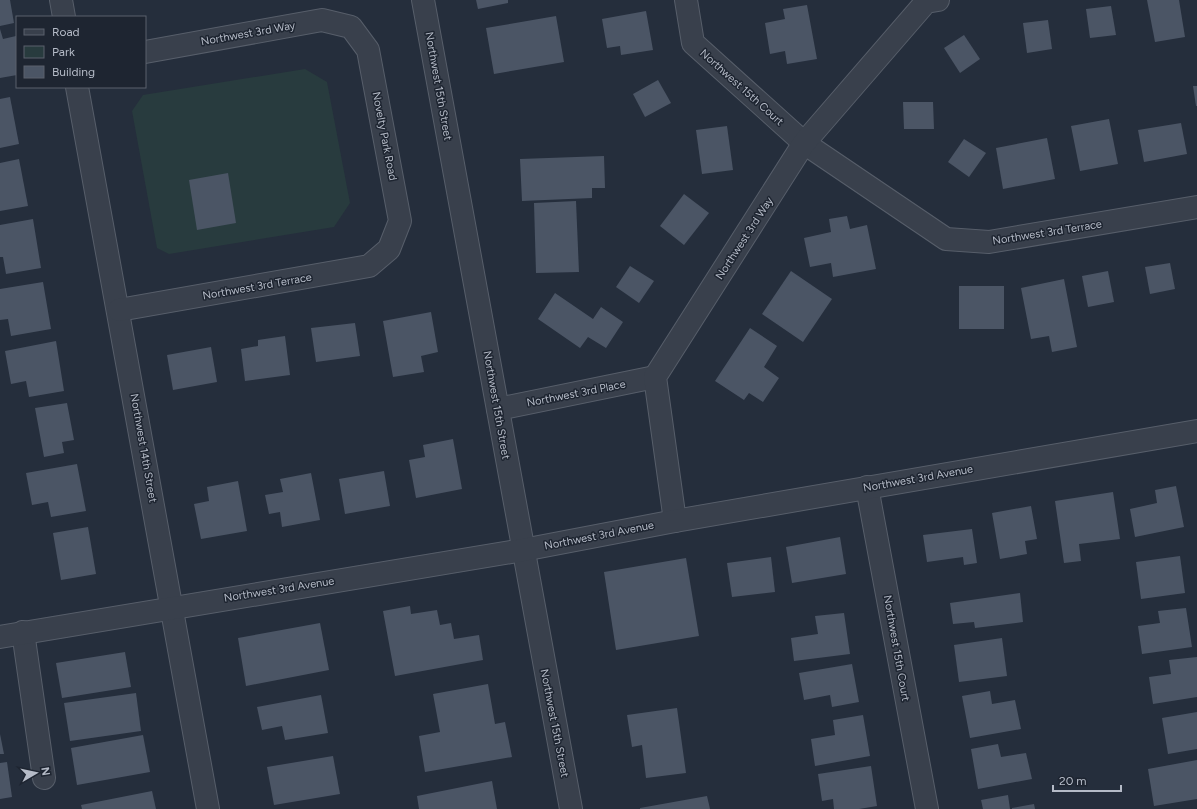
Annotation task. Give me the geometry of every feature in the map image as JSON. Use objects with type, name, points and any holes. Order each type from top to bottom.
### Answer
[{"type":"street","points":[[61,0],[64,16]]},
{"type":"street","name":"Northwest 15th Street","points":[[423,0],[571,809]]},
{"type":"street","name":"Northwest 15th Court","points":[[686,0],[693,43],[804,143]]},
{"type":"street","name":"Northwest 3rd Way","points":[[654,377],[804,143],[926,2],[938,0]]},
{"type":"street","name":"Northwest 3rd Way","points":[[146,52],[322,20],[351,27]]},
{"type":"street","name":"Novelty Park Road","points":[[351,27],[368,50],[400,221],[389,249]]},
{"type":"street","name":"Northwest 14th Street","points":[[77,88],[119,310],[208,809]]},
{"type":"street","name":"Northwest 3rd Terrace","points":[[804,143],[946,239],[989,242],[1197,207]]},
{"type":"street","name":"Northwest 3rd Terrace","points":[[119,310],[369,266],[389,249]]},
{"type":"street","points":[[654,377],[674,521]]},
{"type":"street","name":"Northwest 3rd Place","points":[[498,409],[654,377]]},
{"type":"street","name":"Northwest 3rd Avenue","points":[[0,637],[172,607],[523,550],[674,521],[1197,430]]},
{"type":"street","name":"Northwest 15th Court","points":[[867,487],[927,809]]},
{"type":"street","points":[[23,632],[44,778]]},
{"type":"green space","points":[[305,69],[327,82],[350,203],[334,227],[169,254],[157,248],[132,111],[143,95]]},
{"type":"building","points":[[0,0],[10,0],[14,23],[0,26]]},
{"type":"building","points":[[476,0],[508,0],[508,3],[478,9]]},
{"type":"building","points":[[1147,0],[1179,0],[1185,37],[1155,42]]},
{"type":"building","points":[[807,5],[817,59],[787,64],[785,51],[770,54],[765,23],[785,19],[783,9]]},
{"type":"building","points":[[1111,6],[1116,35],[1090,38],[1086,9]]},
{"type":"building","points":[[646,11],[653,50],[621,55],[620,46],[607,48],[602,19]]},
{"type":"building","points":[[556,16],[564,62],[494,74],[486,28]]},
{"type":"building","points":[[1048,20],[1052,49],[1027,53],[1023,23]]},
{"type":"building","points":[[0,29],[3,39],[16,36],[16,75],[0,78]]},
{"type":"building","points":[[964,35],[980,59],[960,73],[944,48]]},
{"type":"building","points":[[658,80],[671,103],[645,117],[633,94]]},
{"type":"building","points":[[1193,86],[1197,86],[1197,106],[1196,106]]},
{"type":"building","points":[[10,97],[19,144],[0,148],[0,99]]},
{"type":"building","points":[[903,102],[933,102],[934,129],[904,129]]},
{"type":"building","points":[[1109,119],[1118,164],[1080,171],[1071,126]]},
{"type":"building","points":[[1181,123],[1187,154],[1144,162],[1138,130]]},
{"type":"building","points":[[727,126],[733,170],[702,174],[696,130]]},
{"type":"building","points":[[1047,138],[1055,179],[1003,189],[996,148]]},
{"type":"building","points":[[964,139],[986,153],[969,177],[948,162]]},
{"type":"building","points":[[604,156],[605,188],[592,188],[592,198],[522,201],[520,159]]},
{"type":"building","points":[[19,159],[28,206],[0,211],[0,163]]},
{"type":"building","points":[[228,173],[236,223],[197,230],[189,180]]},
{"type":"building","points":[[684,194],[709,213],[684,245],[660,226]]},
{"type":"building","points":[[576,201],[579,272],[536,273],[534,203]]},
{"type":"building","points":[[847,216],[850,229],[867,225],[876,269],[833,277],[831,263],[810,267],[804,238],[831,232],[829,219]]},
{"type":"building","points":[[33,219],[41,268],[6,274],[3,257],[0,257],[0,225]]},
{"type":"building","points":[[1170,263],[1175,289],[1150,294],[1145,267]]},
{"type":"building","points":[[630,266],[654,281],[639,303],[616,287]]},
{"type":"building","points":[[791,271],[832,299],[803,342],[762,314]]},
{"type":"building","points":[[1108,271],[1114,302],[1088,307],[1082,276]]},
{"type":"building","points":[[1064,279],[1077,347],[1052,352],[1049,336],[1031,339],[1021,288]]},
{"type":"building","points":[[43,282],[51,329],[11,336],[8,319],[0,320],[0,289]]},
{"type":"building","points":[[959,286],[1004,286],[1004,329],[959,329]]},
{"type":"building","points":[[555,293],[593,319],[601,307],[623,322],[606,348],[588,337],[580,348],[538,319]]},
{"type":"building","points":[[431,312],[438,352],[421,356],[424,372],[393,377],[383,321]]},
{"type":"building","points":[[355,323],[360,356],[316,362],[311,328]]},
{"type":"building","points":[[750,328],[777,346],[764,367],[779,378],[763,402],[749,393],[744,400],[715,381]]},
{"type":"building","points":[[285,336],[290,375],[245,381],[241,349],[258,346],[258,340]]},
{"type":"building","points":[[56,341],[64,391],[29,397],[26,381],[11,384],[5,351]]},
{"type":"building","points":[[211,347],[217,382],[173,390],[167,355]]},
{"type":"building","points":[[67,403],[74,440],[62,442],[64,453],[44,457],[35,408]]},
{"type":"building","points":[[453,439],[462,489],[416,498],[409,460],[425,457],[423,445]]},
{"type":"building","points":[[77,464],[86,511],[51,517],[48,502],[32,505],[26,473]]},
{"type":"building","points":[[384,471],[390,506],[345,514],[339,479]]},
{"type":"building","points":[[311,473],[320,520],[282,527],[280,512],[269,514],[265,495],[283,492],[280,479]]},
{"type":"building","points":[[238,481],[247,531],[201,539],[194,504],[209,501],[207,487]]},
{"type":"building","points":[[1176,486],[1184,527],[1135,537],[1130,509],[1157,503],[1155,490]]},
{"type":"building","points":[[1113,492],[1120,539],[1079,544],[1081,561],[1064,563],[1055,501]]},
{"type":"building","points":[[1031,506],[1037,539],[1025,541],[1027,554],[1000,559],[992,513]]},
{"type":"building","points":[[88,527],[96,574],[61,580],[53,533]]},
{"type":"building","points":[[972,529],[977,563],[964,565],[963,557],[927,562],[923,535]]},
{"type":"building","points":[[840,537],[846,574],[792,583],[786,547]]},
{"type":"building","points":[[1180,556],[1185,593],[1141,599],[1136,562]]},
{"type":"building","points":[[771,557],[775,592],[732,597],[727,563]]},
{"type":"building","points":[[686,558],[699,636],[616,650],[604,572]]},
{"type":"building","points":[[1020,593],[1023,622],[975,628],[974,622],[953,624],[950,603]]},
{"type":"building","points":[[410,606],[411,614],[437,610],[440,625],[451,623],[454,639],[479,635],[483,660],[395,676],[383,611]]},
{"type":"building","points":[[1186,608],[1192,647],[1142,654],[1138,626],[1160,623],[1158,611]]},
{"type":"building","points":[[844,613],[850,654],[794,661],[791,638],[818,634],[815,616]]},
{"type":"building","points":[[320,623],[329,670],[246,686],[238,638]]},
{"type":"building","points":[[1002,638],[1007,676],[959,682],[954,645]]},
{"type":"building","points":[[125,652],[131,687],[62,698],[56,663]]},
{"type":"building","points":[[1197,657],[1197,697],[1153,704],[1149,677],[1171,674],[1169,660]]},
{"type":"building","points":[[852,664],[859,702],[832,707],[830,695],[804,700],[799,673]]},
{"type":"building","points":[[488,684],[495,724],[505,722],[512,757],[425,772],[419,736],[440,732],[433,694]]},
{"type":"building","points":[[990,691],[992,704],[1015,700],[1021,729],[970,738],[962,696]]},
{"type":"building","points":[[136,693],[141,731],[70,741],[64,703]]},
{"type":"building","points":[[321,695],[328,733],[285,740],[282,726],[262,730],[257,707]]},
{"type":"building","points":[[677,708],[686,773],[646,778],[642,745],[632,747],[627,715]]},
{"type":"building","points":[[1197,712],[1197,749],[1168,754],[1162,718]]},
{"type":"building","points":[[863,715],[870,756],[815,766],[811,739],[835,735],[833,720]]},
{"type":"building","points":[[0,734],[4,754],[0,754]]},
{"type":"building","points":[[143,735],[150,772],[77,785],[71,748]]},
{"type":"building","points":[[998,744],[1001,757],[1026,753],[1032,779],[978,789],[971,749]]},
{"type":"building","points":[[333,756],[340,794],[274,805],[267,767]]},
{"type":"building","points":[[1197,760],[1197,799],[1154,806],[1148,769]]},
{"type":"building","points":[[7,762],[12,797],[0,799],[0,763]]},
{"type":"building","points":[[871,766],[877,806],[859,809],[834,809],[833,799],[822,801],[818,774]]},
{"type":"building","points":[[492,781],[497,809],[419,809],[417,796]]},
{"type":"building","points":[[152,791],[156,809],[82,809],[81,805]]},
{"type":"building","points":[[1008,795],[1010,809],[983,809],[981,800]]},
{"type":"building","points":[[707,796],[710,809],[640,809],[640,808]]},
{"type":"building","points":[[1034,804],[1035,809],[1012,809],[1012,808]]}]
